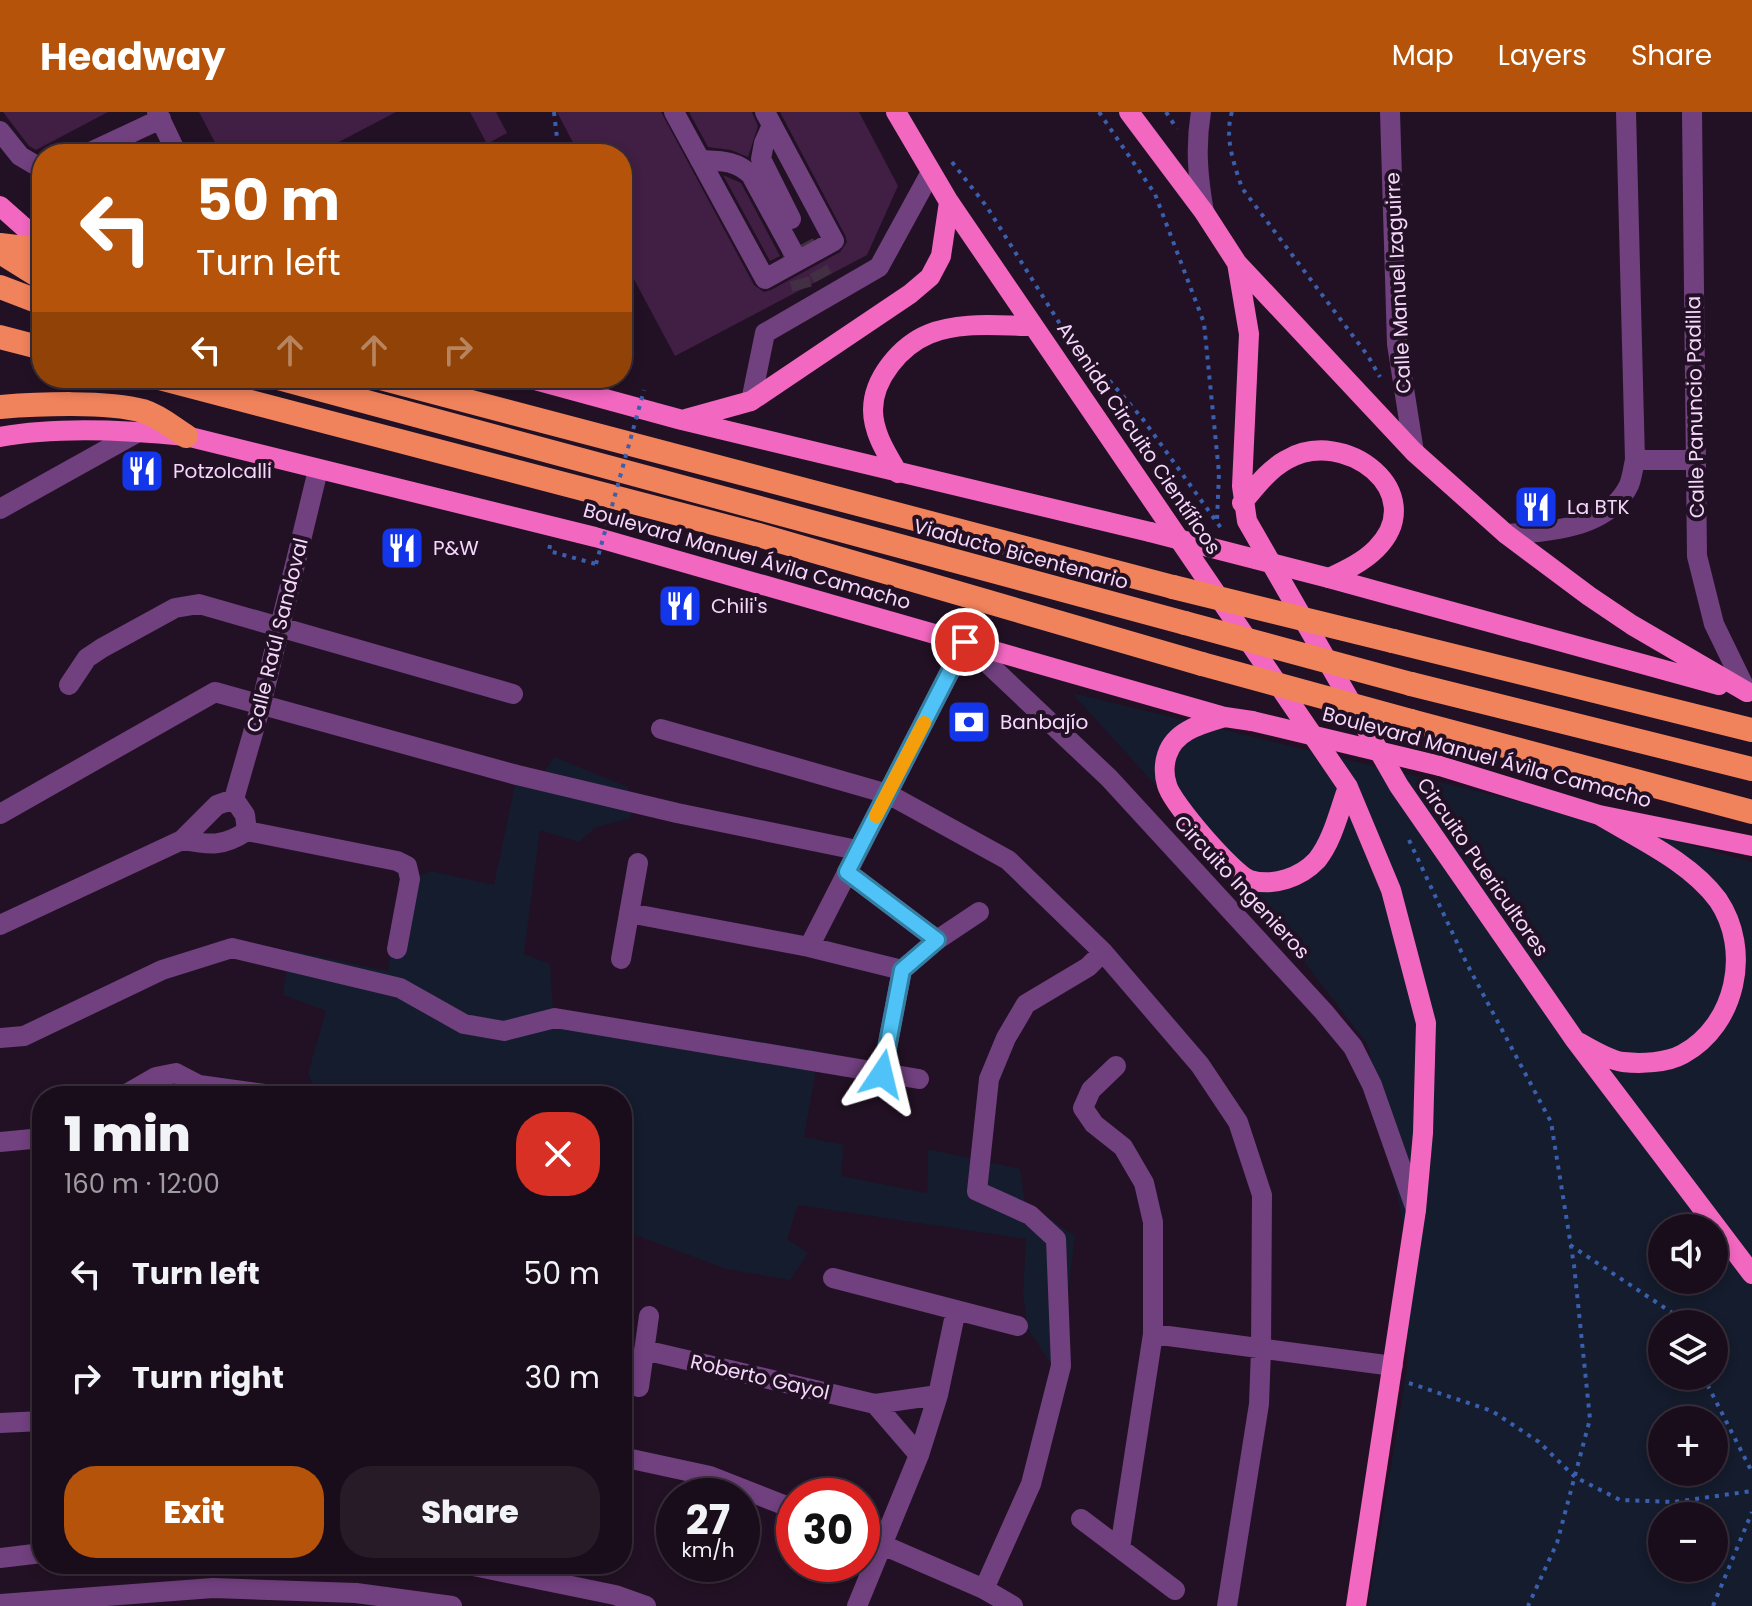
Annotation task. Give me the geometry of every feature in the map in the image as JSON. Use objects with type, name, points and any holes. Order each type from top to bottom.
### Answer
[{"type":"highway","points":[[0,245],[32,249]]},
{"type":"highway","points":[[0,252],[32,272]]},
{"type":"highway","points":[[0,276],[32,284]]},
{"type":"highway","points":[[0,287],[32,299]]},
{"type":"highway","points":[[0,337],[32,345]]},
{"type":"highway","name":"Boulevard Manuel Ávila Camacho","points":[[197,388],[755,534],[1202,664],[1752,812]]},
{"type":"highway","name":"Viaducto Bicentenario","points":[[315,388],[1411,684],[1752,769]]},
{"type":"highway","points":[[418,388],[1173,587],[1752,730]]},
{"type":"highway","points":[[0,407],[37,404],[123,408],[143,412],[186,436]]},
{"type":"main road","name":"Avenida Circuito Científicos","points":[[896,112],[949,202],[1348,787]]},
{"type":"main road","points":[[1129,112],[1204,212],[1237,263],[1414,452],[1506,534],[1632,625],[1749,693]]},
{"type":"main road","points":[[682,420],[751,401],[910,294],[930,277],[941,256],[949,202]]},
{"type":"main road","points":[[0,206],[32,232]]},
{"type":"main road","name":"Circuito Puericultores","points":[[1237,263],[1249,334],[1242,503],[1247,521],[1399,786],[1575,1040],[1752,1274]]},
{"type":"main road","points":[[898,473],[880,441],[873,410],[881,380],[897,355],[929,334],[967,327],[1033,326]]},
{"type":"main road","points":[[565,388],[682,420],[1329,578],[1749,693]]},
{"type":"main road","name":"Boulevard Manuel Ávila Camacho","points":[[0,437],[21,433],[140,431],[186,436],[595,537],[1225,717],[1440,766],[1599,815],[1752,846]]},
{"type":"main road","points":[[1242,503],[1269,473],[1287,459],[1308,451],[1332,450],[1370,465],[1382,477],[1391,498],[1394,515],[1388,534],[1365,559],[1329,578]]},
{"type":"main road","points":[[1225,717],[1195,726],[1182,734],[1172,744],[1164,772],[1173,799],[1233,870],[1249,880],[1288,879],[1304,872],[1327,844],[1348,787]]},
{"type":"main road","name":"Circuito Ingenieros","points":[[1348,787],[1391,890],[1426,1023],[1423,1133],[1416,1210],[1356,1606]]},
{"type":"main road","points":[[1575,1040],[1620,1062],[1654,1062],[1681,1056],[1708,1037],[1726,1010],[1735,986],[1737,958],[1734,934],[1719,901],[1694,874],[1599,815]]},
{"type":"street","points":[[674,112],[765,279],[834,241],[768,118]]},
{"type":"street","points":[[1201,112],[1196,139],[1197,171],[1204,212]]},
{"type":"street","name":"Calle Manuel Izaguirre","points":[[1390,112],[1397,344],[1414,452]]},
{"type":"street","points":[[1506,534],[1549,532],[1598,516],[1616,504],[1629,484],[1635,460],[1626,112]]},
{"type":"street","name":"Calle Panuncio Padilla","points":[[1692,112],[1697,556],[1714,624],[1749,693]]},
{"type":"street","points":[[111,144],[159,115],[172,144]]},
{"type":"street","points":[[700,160],[729,161],[743,167],[798,246],[761,159],[768,118]]},
{"type":"street","points":[[0,131],[20,156],[32,163]]},
{"type":"street","points":[[751,401],[765,333],[806,298],[827,286],[879,267],[931,172]]},
{"type":"street","points":[[0,509],[140,431]]},
{"type":"street","points":[[1635,460],[1696,460]]},
{"type":"street","name":"Calle Raúl Sandoval","points":[[234,799],[261,705],[318,470]]},
{"type":"street","points":[[69,685],[87,658],[94,653],[175,608],[199,604],[513,694]]},
{"type":"street","points":[[809,947],[965,642]]},
{"type":"street","name":"Circuito Ingenieros","points":[[965,642],[1120,790],[1353,1047],[1372,1085],[1416,1210]]},
{"type":"street","points":[[0,814],[215,692],[517,775],[677,813],[857,850]]},
{"type":"street","points":[[661,729],[888,794],[1008,860],[1103,952],[1200,1065],[1238,1122],[1262,1195],[1261,1350],[1259,1404],[1227,1606]]},
{"type":"street","points":[[0,925],[182,840],[217,805],[234,799],[245,815],[247,831]]},
{"type":"street","points":[[182,840],[209,845],[231,842],[247,831],[397,861],[407,866],[410,879],[397,949]]},
{"type":"street","points":[[621,959],[638,863]]},
{"type":"street","points":[[847,872],[937,940]]},
{"type":"street","points":[[882,1074],[902,970],[937,940],[979,912]]},
{"type":"street","points":[[629,913],[809,947],[902,970]]},
{"type":"street","points":[[0,1038],[24,1036],[162,970],[232,948],[400,988],[464,1024],[504,1031],[555,1018],[919,1079]]},
{"type":"street","points":[[984,1589],[1031,1484],[1061,1366],[1056,1239],[1030,1215],[977,1191],[989,1079],[1006,1038],[1026,1004],[1088,967],[1103,952]]},
{"type":"street","points":[[1116,1066],[1091,1090],[1083,1108],[1094,1124],[1123,1147],[1144,1183],[1153,1222],[1153,1334],[1120,1548]]},
{"type":"street","points":[[140,1086],[156,1077],[176,1073],[194,1086]]},
{"type":"street","points":[[0,1142],[32,1139]]},
{"type":"street","points":[[833,1278],[1018,1326]]},
{"type":"street","points":[[880,1526],[919,1455],[938,1395],[956,1310]]},
{"type":"street","points":[[639,1387],[649,1316]]},
{"type":"street","points":[[1153,1334],[1392,1371]]},
{"type":"street","name":"Roberto Gayol","points":[[644,1350],[875,1404],[938,1395]]},
{"type":"street","points":[[875,1404],[919,1455]]},
{"type":"street","points":[[0,1423],[32,1421]]},
{"type":"street","points":[[632,1459],[710,1476],[776,1502]]},
{"type":"street","points":[[1081,1519],[1175,1590]]},
{"type":"street","points":[[880,1544],[984,1589],[1013,1606]]},
{"type":"street","points":[[0,1558],[32,1554]]},
{"type":"street","points":[[513,1574],[615,1595],[646,1606]]},
{"type":"street","points":[[857,1606],[862,1582]]},
{"type":"street","points":[[0,1604],[213,1588],[356,1593],[452,1606]]},
{"type":"path","points":[[554,112],[557,138]]},
{"type":"path","points":[[1099,112],[1155,194],[1204,323],[1219,473],[1217,522]]},
{"type":"path","points":[[1166,112],[1179,131]]},
{"type":"path","points":[[1232,112],[1229,120],[1232,159],[1242,188],[1368,356],[1387,388],[1403,395]]},
{"type":"path","points":[[947,156],[987,207],[1060,324],[1142,418],[1225,535]]},
{"type":"path","points":[[549,551],[596,564],[644,390]]},
{"type":"path","points":[[1409,839],[1467,964],[1551,1122],[1570,1245],[1590,1419],[1557,1543],[1528,1606]]},
{"type":"path","points":[[1570,1245],[1668,1310]]},
{"type":"path","points":[[1392,1371],[1492,1411],[1539,1442],[1575,1477],[1620,1500],[1674,1502],[1752,1491]]},
{"type":"path","points":[[1710,1390],[1752,1472]]},
{"type":"path","points":[[1713,1606],[1752,1512]]},
{"type":"shaded area","points":[[1072,693],[1642,831],[1752,862],[1752,1606],[1368,1606],[1407,1368],[1409,1256],[1368,1045],[1242,881]]},
{"type":"shaded area","points":[[554,757],[628,787],[631,818],[596,827],[579,842],[540,830],[524,954],[550,964],[553,1009],[819,1051],[804,1137],[844,1145],[841,1176],[927,1193],[928,1149],[1020,1169],[1025,1202],[1075,1236],[1060,1357],[1050,1362],[1028,1329],[1023,1294],[1026,1239],[798,1205],[787,1239],[808,1253],[790,1280],[726,1269],[632,1234],[632,1086],[313,1086],[308,1073],[326,1011],[283,995],[288,950],[388,971],[403,885],[430,871],[494,885],[517,775],[539,780]]},
{"type":"building","points":[[3,112],[108,112],[47,144],[29,146]]},
{"type":"building","points":[[199,112],[396,112],[335,144],[216,144]]},
{"type":"building","points":[[470,112],[496,112],[507,133],[487,144]]},
{"type":"building","points":[[557,112],[661,112],[754,285],[764,292],[840,252],[847,242],[780,112],[859,112],[898,186],[867,255],[675,356],[632,276],[632,144],[574,144]]},
{"type":"building","points":[[689,112],[752,112],[758,126],[748,157],[731,150],[708,147]]},
{"type":"building","points":[[723,175],[741,183],[780,256],[770,261]]},
{"type":"tunnel","points":[[804,243],[823,278]]},
{"type":"tunnel","points":[[792,250],[802,289]]},
{"type":"slow traffic","points":[[876,816],[924,723]]},
{"type":"place","name":"Potzolcalli","points":[[142,471]]},
{"type":"place","name":"La BTK","points":[[1536,507]]},
{"type":"place","name":"P&W","points":[[402,548]]},
{"type":"place","name":"Chili's","points":[[680,606]]},
{"type":"place","name":"Banbajío","points":[[969,722]]},
{"type":"route","points":[[882,1074],[902,970],[937,940],[847,872],[965,642]]}]
